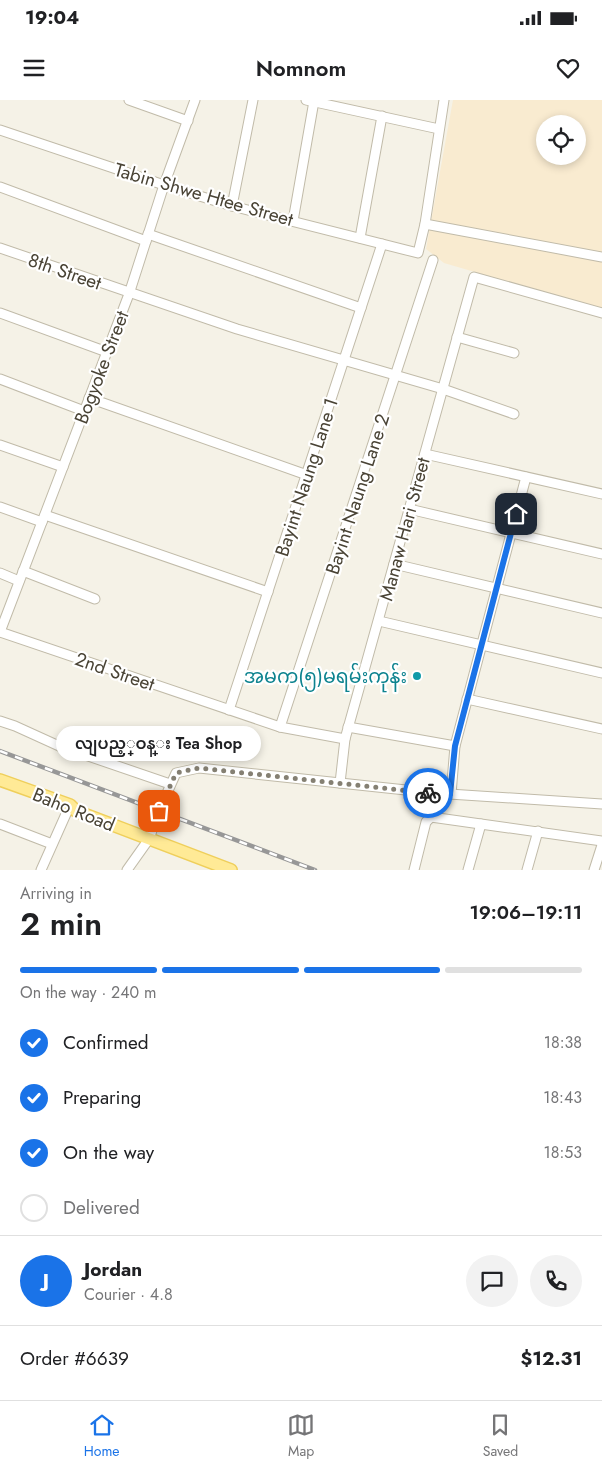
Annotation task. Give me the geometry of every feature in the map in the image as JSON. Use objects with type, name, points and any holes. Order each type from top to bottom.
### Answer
[{"type":"main road","name":"Baho Road","points":[[0,780],[70,805],[76,811],[150,836],[203,861],[209,860],[231,870]]},
{"type":"street","points":[[129,100],[188,121]]},
{"type":"street","name":"Bogyoke Street","points":[[0,632],[129,294],[164,185],[195,100]]},
{"type":"street","points":[[232,206],[253,100]]},
{"type":"street","points":[[294,221],[310,100],[439,129]]},
{"type":"street","points":[[444,100],[425,224],[602,257]]},
{"type":"street","points":[[360,238],[382,116]]},
{"type":"street","name":"Tabin Shwe Htee Street","points":[[0,130],[232,206],[418,253],[425,224]]},
{"type":"street","points":[[0,187],[147,238],[361,308]]},
{"type":"street","name":"Bayint Naung Lane 1","points":[[230,710],[382,244]]},
{"type":"street","name":"8th Street","points":[[0,248],[237,330],[396,374],[514,414]]},
{"type":"street","name":"Bayint Naung Lane 2","points":[[280,727],[433,260]]},
{"type":"street","name":"Manaw Hari Street","points":[[340,783],[348,727],[474,277],[602,313]]},
{"type":"street","points":[[0,313],[107,352]]},
{"type":"street","points":[[457,337],[514,353]]},
{"type":"street","points":[[0,379],[84,411]]},
{"type":"street","points":[[89,398],[306,474]]},
{"type":"street","points":[[0,445],[63,467]]},
{"type":"street","points":[[424,454],[602,494]]},
{"type":"street","points":[[450,794],[455,746],[526,477]]},
{"type":"street","points":[[0,507],[43,518],[268,592]]},
{"type":"street","points":[[409,509],[602,554]]},
{"type":"street","points":[[394,564],[602,613]]},
{"type":"street","points":[[23,571],[96,599]]},
{"type":"street","points":[[0,574],[19,581]]},
{"type":"street","points":[[379,621],[602,673]]},
{"type":"street","name":"2nd Street","points":[[0,632],[280,727],[345,739]]},
{"type":"street","points":[[467,699],[602,729]]},
{"type":"street","points":[[0,721],[59,746],[170,785]]},
{"type":"street","points":[[348,727],[455,746]]},
{"type":"street","points":[[127,870],[150,836],[176,773],[199,768],[434,793],[602,804]]},
{"type":"street","points":[[414,870],[426,822],[431,817],[434,793]]},
{"type":"street","points":[[41,870],[70,805]]},
{"type":"street","points":[[431,817],[602,840]]},
{"type":"street","points":[[0,824],[52,844]]},
{"type":"street","points":[[468,870],[480,824]]},
{"type":"street","points":[[527,870],[538,832]]},
{"type":"street","points":[[594,870],[602,846]]},
{"type":"shaded area","points":[[453,100],[602,100],[602,309],[444,263],[426,249]]},
{"type":"railway","points":[[0,751],[315,870]]},
{"type":"way so far","points":[[159,811],[176,773],[199,768],[428,793]]},
{"type":"place","name":"အမက(၅)မရမ်းကုန်း","points":[[417,676]]},
{"type":"place","name":"လျပည့္ဝန္း Tea Shop","points":[[159,811]]},
{"type":"route","points":[[428,793],[450,794],[455,746],[516,514]]}]
